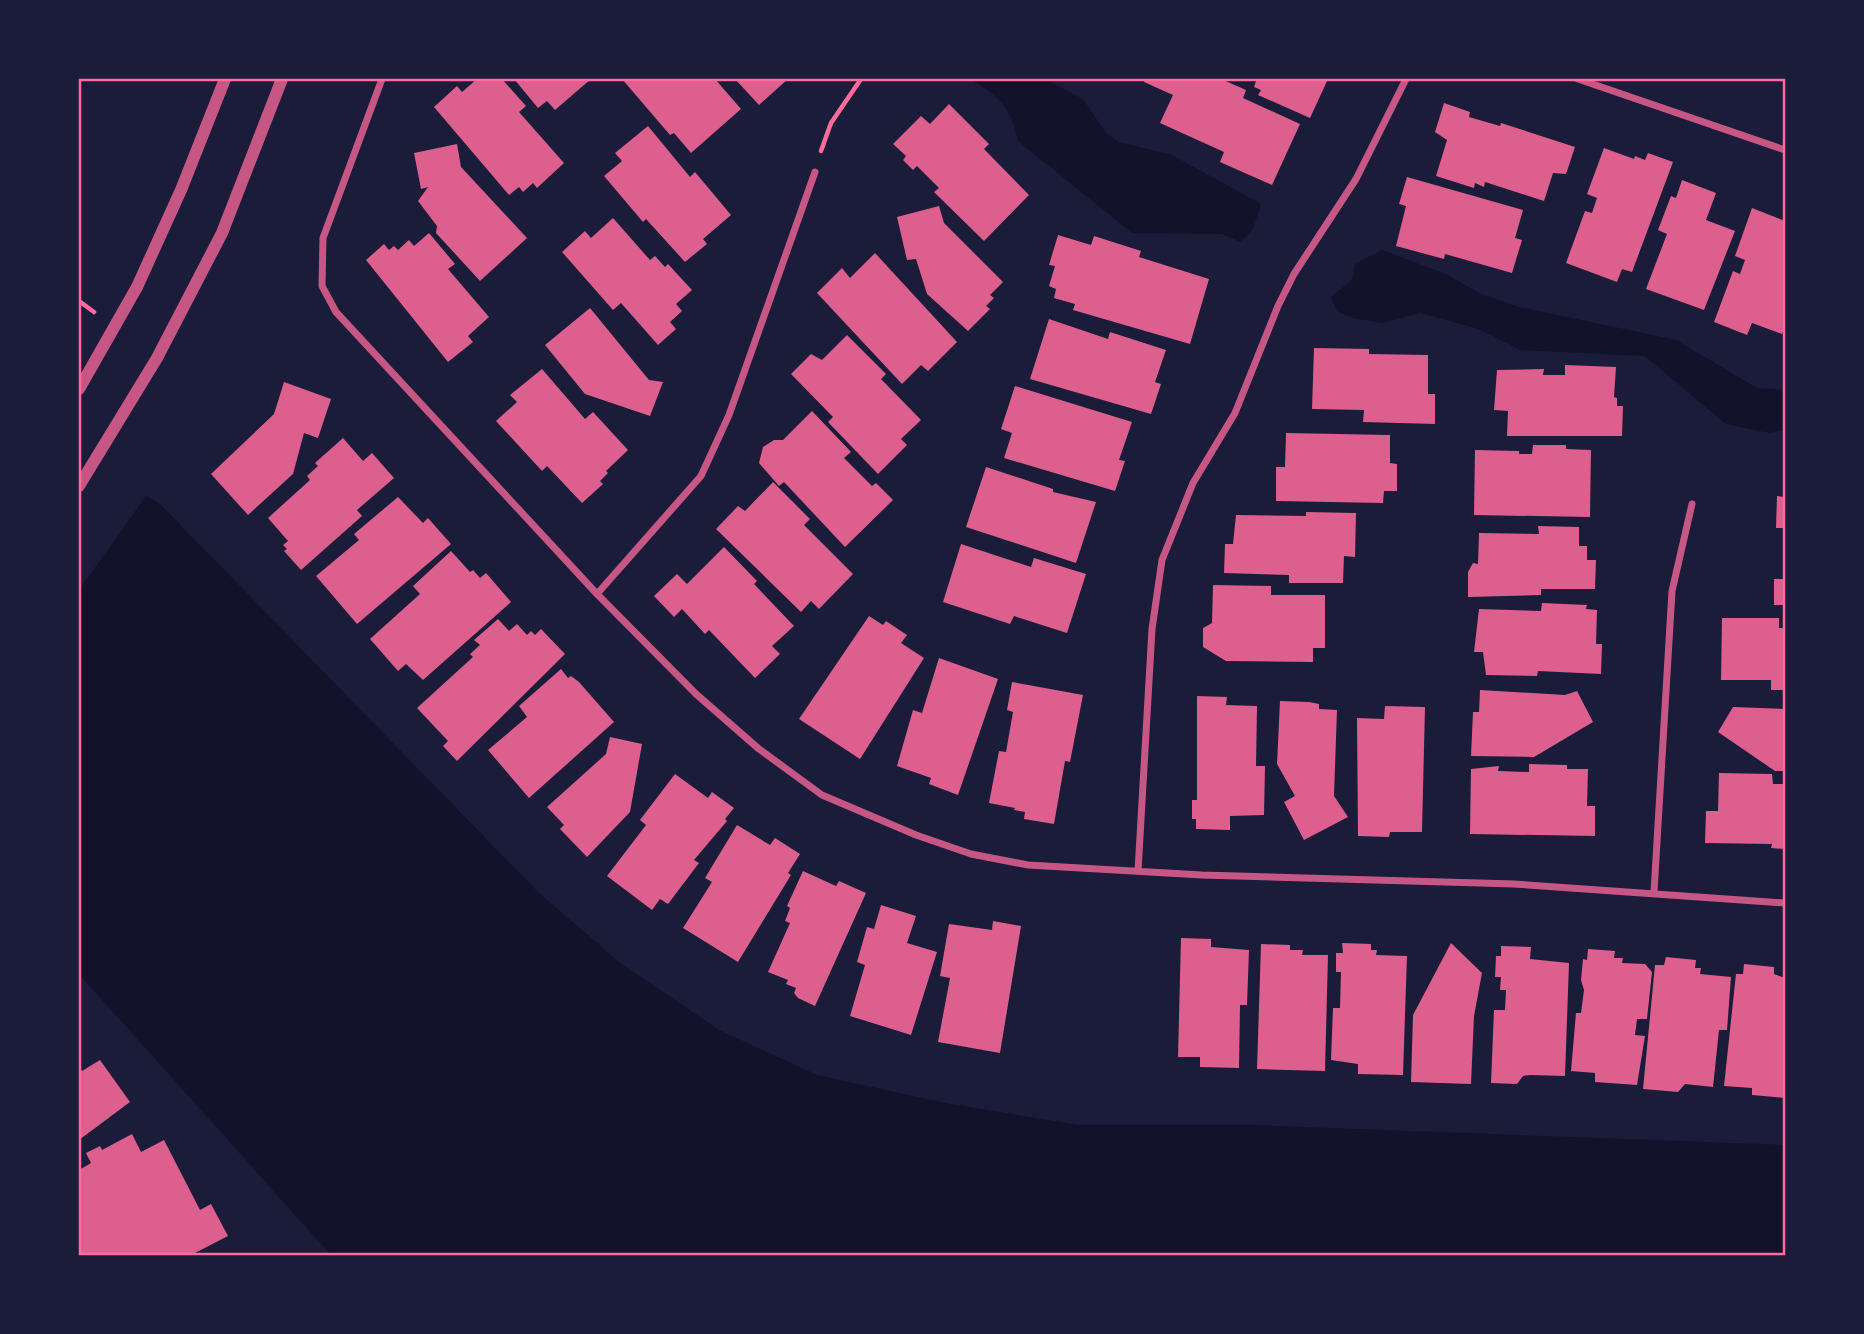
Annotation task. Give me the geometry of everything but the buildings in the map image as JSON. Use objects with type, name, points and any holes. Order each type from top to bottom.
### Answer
[{"type":"street","points":[[79,389],[137,287],[181,190],[225,79]]},
{"type":"street","points":[[79,486],[157,358],[222,233],[282,79]]},
{"type":"street","points":[[382,79],[326,225],[321,254],[322,286],[345,323],[597,594],[696,694],[759,749],[822,795],[916,835],[971,854],[1028,865],[1654,892],[1785,903]]},
{"type":"street","points":[[1138,871],[1152,629],[1162,560],[1192,483],[1235,413],[1278,306],[1294,274],[1356,179],[1406,79]]},
{"type":"street","points":[[1578,79],[1785,150]]},
{"type":"street","points":[[597,594],[701,475],[729,415],[814,172]]},
{"type":"street","points":[[1654,892],[1672,591],[1692,504]]},
{"type":"path","points":[[814,172],[831,123],[860,79]]},
{"type":"shaded area","points":[[969,79],[1044,79],[1083,99],[1106,133],[1119,142],[1172,155],[1261,204],[1253,229],[1241,242],[1222,234],[1132,233],[1018,141],[1002,103]]},
{"type":"shaded area","points":[[1382,250],[1448,275],[1481,294],[1519,307],[1676,340],[1757,388],[1785,390],[1785,430],[1770,433],[1726,424],[1645,356],[1521,350],[1479,329],[1420,313],[1382,323],[1353,318],[1337,311],[1331,297],[1352,280],[1355,264]]},
{"type":"shaded area","points":[[146,496],[158,502],[539,893],[619,962],[719,1030],[817,1075],[945,1103],[1079,1125],[1249,1125],[1785,1145],[1785,1255],[331,1255],[79,974],[79,590]]}]
